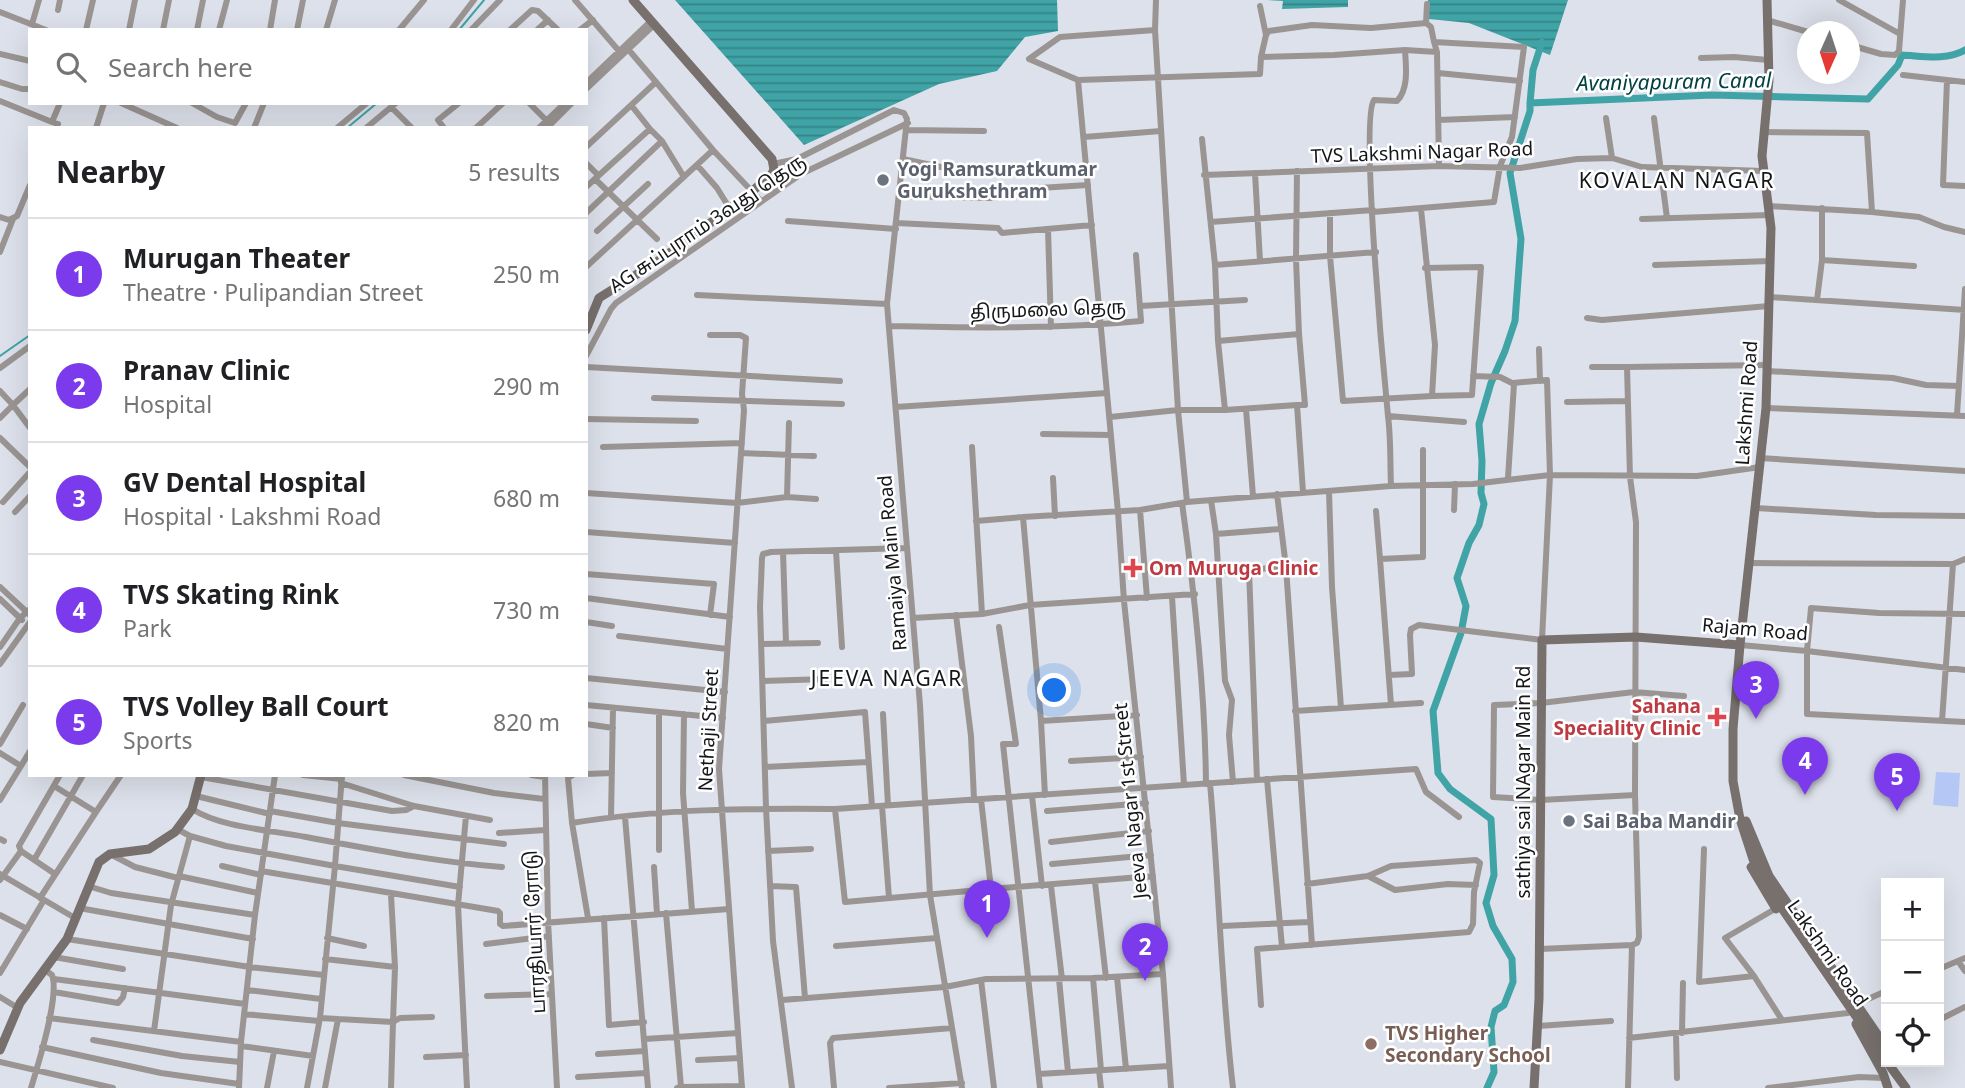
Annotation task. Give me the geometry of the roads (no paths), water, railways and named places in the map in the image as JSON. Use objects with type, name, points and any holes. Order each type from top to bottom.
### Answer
[{"type":"street","points":[[32,24],[39,0]]},
{"type":"street","points":[[58,10],[60,0]]},
{"type":"street","points":[[86,28],[93,0]]},
{"type":"street","points":[[129,28],[135,0]]},
{"type":"street","points":[[163,28],[169,0]]},
{"type":"street","points":[[197,28],[203,0]]},
{"type":"street","points":[[220,28],[227,0]]},
{"type":"street","points":[[271,28],[275,0]]},
{"type":"street","points":[[297,28],[303,0]]},
{"type":"street","points":[[327,28],[335,0]]},
{"type":"street","points":[[401,28],[425,0]]},
{"type":"street","points":[[453,28],[474,0]]},
{"type":"street","points":[[473,28],[500,0]]},
{"type":"street","points":[[575,0],[619,51]]},
{"type":"street","points":[[588,322],[599,298],[621,293],[694,242],[730,209],[757,196],[771,175],[773,164],[772,159],[633,0]]},
{"type":"street","points":[[1157,0],[1155,30],[1178,410],[1222,926],[1225,1019],[1233,1088]]},
{"type":"street","name":"Lakshmi Road","points":[[1767,0],[1769,80],[1763,132],[1764,171],[1770,211],[1766,408],[1740,645],[1733,729],[1733,781],[1754,862],[1776,905],[1858,1027],[1886,1085]]},
{"type":"street","points":[[1839,0],[1900,34]]},
{"type":"street","points":[[1860,48],[1881,54],[1895,55],[1899,51],[1903,0]]},
{"type":"street","points":[[1426,23],[1427,4]]},
{"type":"street","points":[[1155,30],[1060,37],[1029,59],[1078,80],[1260,74],[1266,35],[1260,6]]},
{"type":"street","points":[[512,28],[532,10],[538,11],[556,28]]},
{"type":"street","points":[[0,12],[41,28]]},
{"type":"street","points":[[539,28],[548,20]]},
{"type":"street","points":[[583,28],[593,20]]},
{"type":"street","points":[[1767,20],[1797,29]]},
{"type":"street","points":[[588,87],[653,22]]},
{"type":"street","points":[[588,81],[653,22]]},
{"type":"street","points":[[1266,35],[1269,31],[1282,28],[1312,25],[1371,28],[1426,23],[1432,27],[1437,52],[1439,166]]},
{"type":"street","points":[[1211,222],[1494,202],[1500,166],[1512,137],[1524,47],[1434,42]]},
{"type":"street","points":[[619,51],[628,49]]},
{"type":"street","points":[[628,49],[713,150],[757,196]]},
{"type":"street","points":[[1261,57],[1405,50],[1437,52]]},
{"type":"street","points":[[1391,486],[1370,168],[1371,103],[1374,100],[1396,101],[1401,97],[1406,71],[1405,50]]},
{"type":"street","points":[[0,54],[28,61]]},
{"type":"street","points":[[1701,58],[1768,60]]},
{"type":"street","points":[[1437,73],[1520,81]]},
{"type":"street","points":[[1903,75],[1965,82]]},
{"type":"street","name":"Jeeva Nagar 1st Street","points":[[1078,80],[1110,417],[1124,601],[1163,974],[1171,1088]]},
{"type":"street","points":[[1947,80],[1943,185],[1965,186]]},
{"type":"street","points":[[0,82],[28,89]]},
{"type":"street","points":[[588,145],[656,82]]},
{"type":"street","points":[[0,101],[55,125],[60,105]]},
{"type":"street","points":[[97,126],[103,105]]},
{"type":"street","points":[[125,105],[173,126]]},
{"type":"street","points":[[196,105],[217,117],[235,122],[245,105]]},
{"type":"street","points":[[210,112],[213,105]]},
{"type":"street","points":[[255,126],[263,105]]},
{"type":"street","points":[[339,126],[365,105]]},
{"type":"street","points":[[368,126],[394,105],[410,126]]},
{"type":"street","points":[[434,126],[456,105]]},
{"type":"street","points":[[477,126],[501,105]]},
{"type":"street","points":[[531,105],[549,125]]},
{"type":"street","points":[[549,125],[564,105]]},
{"type":"street","points":[[549,125],[570,105]]},
{"type":"street","points":[[631,105],[662,141],[684,177]]},
{"type":"street","points":[[773,164],[797,159],[894,110],[907,121],[984,131]]},
{"type":"street","points":[[1438,120],[1515,117]]},
{"type":"street","points":[[1606,118],[1612,158]]},
{"type":"street","points":[[1654,118],[1667,218]]},
{"type":"street","points":[[438,120],[442,126]]},
{"type":"street","name":"Ramaiya Main Road","points":[[907,121],[887,304],[913,618],[930,895],[962,1085]]},
{"type":"street","name":"AG சுப்புராம் 3வது தெரு","points":[[694,242],[757,196],[907,121]]},
{"type":"street","points":[[588,185],[650,129]]},
{"type":"street","points":[[1084,137],[1161,131]]},
{"type":"street","points":[[1763,132],[1867,133],[1872,212]]},
{"type":"street","points":[[1202,139],[1215,265],[1224,410]]},
{"type":"street","points":[[588,211],[662,141]]},
{"type":"street","points":[[588,262],[713,150]]},
{"type":"street","name":"TVS Lakshmi Nagar Road","points":[[1204,175],[1439,166],[1520,168],[1577,159],[1612,158],[1642,167],[1764,171]]},
{"type":"street","points":[[903,159],[960,171]]},
{"type":"street","points":[[697,165],[717,188],[730,209]]},
{"type":"street","points":[[588,166],[607,193],[657,239]]},
{"type":"street","points":[[1110,417],[1178,410],[1305,405],[1296,259],[1297,171]]},
{"type":"street","points":[[1255,173],[1260,261]]},
{"type":"street","points":[[597,231],[648,184]]},
{"type":"street","points":[[899,196],[991,198],[1039,188],[1088,185]]},
{"type":"street","points":[[0,252],[28,190]]},
{"type":"street","points":[[1817,300],[1822,260],[1822,208]]},
{"type":"street","points":[[1642,219],[1822,208],[1919,217],[1944,228],[1965,232]]},
{"type":"street","points":[[1421,209],[1435,345],[1432,396]]},
{"type":"street","points":[[1330,213],[1330,256],[1343,401],[1472,396],[1481,267],[1425,268]]},
{"type":"street","points":[[0,217],[13,219]]},
{"type":"street","points":[[788,221],[998,228],[1002,233],[1092,225]]},
{"type":"street","points":[[1048,229],[1051,327]]},
{"type":"street","points":[[1215,265],[1376,253]]},
{"type":"street","name":"திருமலை தெரு","points":[[889,326],[1051,327],[1142,321],[1136,255]]},
{"type":"street","points":[[1822,260],[1914,266]]},
{"type":"street","points":[[1655,265],[1770,261]]},
{"type":"street","points":[[1766,408],[1961,415],[1959,386],[1965,289]]},
{"type":"street","name":"AG சுப்புராம் 3வது தெரு","points":[[588,352],[621,293]]},
{"type":"street","points":[[697,295],[887,304]]},
{"type":"street","points":[[1140,306],[1245,300]]},
{"type":"street","points":[[1587,318],[1602,320],[1769,302],[1817,300],[1964,310]]},
{"type":"street","points":[[1218,341],[1299,334]]},
{"type":"street","name":"Nethaji Street","points":[[709,335],[740,335],[746,338],[742,443],[719,769],[742,1087]]},
{"type":"street","points":[[0,368],[28,347]]},
{"type":"street","points":[[1473,376],[1490,375],[1513,383],[1540,381],[1539,349]]},
{"type":"street","points":[[588,367],[840,381]]},
{"type":"street","points":[[1592,367],[1767,368],[1959,386]]},
{"type":"street","points":[[1540,949],[1632,945],[1637,943],[1639,937],[1634,692],[1636,522],[1630,477],[1627,367]]},
{"type":"street","name":"sathiya sai NAgar Main Rd","points":[[1534,1088],[1540,949],[1542,640],[1550,475],[1547,380],[1540,381]]},
{"type":"street","points":[[1508,478],[1513,383]]},
{"type":"street","points":[[0,391],[28,425]]},
{"type":"street","points":[[0,418],[28,391]]},
{"type":"street","points":[[896,407],[1107,393]]},
{"type":"street","points":[[654,398],[842,404]]},
{"type":"street","points":[[1567,402],[1628,401]]},
{"type":"street","points":[[1297,405],[1303,492]]},
{"type":"street","points":[[1247,409],[1254,496]]},
{"type":"street","points":[[1388,416],[1464,422]]},
{"type":"street","points":[[588,419],[696,421]]},
{"type":"street","points":[[787,497],[789,423]]},
{"type":"street","points":[[1043,434],[1111,435]]},
{"type":"street","points":[[0,438],[28,468]]},
{"type":"street","points":[[603,447],[742,443]]},
{"type":"street","points":[[972,447],[982,614]]},
{"type":"street","points":[[1380,559],[1423,557],[1423,450]]},
{"type":"street","points":[[741,453],[814,456]]},
{"type":"street","points":[[976,520],[1118,512],[1185,502],[1277,494],[1391,486],[1473,484],[1550,475],[1697,476],[1760,462],[1965,471]]},
{"type":"street","points":[[4,502],[28,472]]},
{"type":"street","points":[[1053,478],[1055,516]]},
{"type":"street","points":[[1454,510],[1455,484]]},
{"type":"street","points":[[1329,491],[1332,587],[1341,708]]},
{"type":"street","points":[[588,493],[737,503],[787,497],[816,499]]},
{"type":"street","points":[[1277,494],[1286,567],[1312,945]]},
{"type":"street","points":[[15,512],[28,498]]},
{"type":"street","points":[[1211,500],[1216,534],[1225,681],[1231,700],[1229,735],[1233,782]]},
{"type":"street","points":[[1756,508],[1876,515],[1965,516]]},
{"type":"street","points":[[1139,510],[1147,598]]},
{"type":"street","points":[[1376,511],[1391,705]]},
{"type":"street","points":[[1023,517],[1045,795]]},
{"type":"street","points":[[1216,534],[1280,529]]},
{"type":"street","points":[[588,532],[734,543]]},
{"type":"street","points":[[792,1088],[773,941],[766,808],[762,558],[766,552],[907,548]]},
{"type":"street","points":[[836,551],[842,648]]},
{"type":"street","points":[[783,552],[786,643]]},
{"type":"street","points":[[1749,563],[1954,564],[1965,559]]},
{"type":"street","points":[[1942,720],[1954,564]]},
{"type":"street","points":[[1192,573],[1286,567]]},
{"type":"street","points":[[1249,570],[1257,780]]},
{"type":"street","points":[[588,574],[714,584],[710,615]]},
{"type":"street","points":[[0,587],[28,611]]},
{"type":"street","points":[[913,618],[1195,594]]},
{"type":"street","points":[[1172,597],[1184,785]]},
{"type":"street","points":[[588,598],[730,617]]},
{"type":"street","points":[[0,599],[28,624]]},
{"type":"street","points":[[1965,614],[1880,613],[1811,608],[1807,651],[1807,714],[1965,722]]},
{"type":"street","points":[[0,647],[20,618],[28,613]]},
{"type":"street","points":[[956,615],[977,799],[992,889]]},
{"type":"street","points":[[588,622],[612,626]]},
{"type":"street","points":[[1389,675],[1412,674],[1411,629],[1419,625],[1542,640]]},
{"type":"street","points":[[0,664],[28,626]]},
{"type":"street","points":[[999,627],[1016,744],[1003,744],[1040,1088]]},
{"type":"street","points":[[619,635],[727,649]]},
{"type":"street","name":"Rajam Road","points":[[1542,640],[1636,636],[1807,651],[1965,670]]},
{"type":"street","points":[[762,643],[818,643]]},
{"type":"street","points":[[588,678],[725,692]]},
{"type":"street","points":[[763,681],[826,680]]},
{"type":"street","points":[[1635,795],[1541,800],[1493,797],[1494,705],[1541,703],[1634,692],[1684,695]]},
{"type":"street","points":[[1295,712],[1421,703]]},
{"type":"street","points":[[0,744],[23,705]]},
{"type":"street","points":[[588,705],[723,718]]},
{"type":"street","points":[[611,817],[613,708]]},
{"type":"street","points":[[659,712],[659,850]]},
{"type":"street","points":[[764,721],[865,712],[872,806]]},
{"type":"street","points":[[883,713],[889,898]]},
{"type":"street","points":[[684,714],[684,812],[692,911]]},
{"type":"street","points":[[1041,721],[1137,715]]},
{"type":"street","points":[[588,724],[613,727]]},
{"type":"street","points":[[0,753],[21,766]]},
{"type":"street","points":[[0,800],[28,754]]},
{"type":"street","points":[[1071,761],[1141,757]]},
{"type":"street","points":[[765,766],[868,762]]},
{"type":"street","points":[[572,823],[611,817],[684,812],[766,808],[835,809],[1416,769],[1426,792],[1459,817]]},
{"type":"street","points":[[588,774],[612,773]]},
{"type":"street","points":[[59,777],[21,843],[21,851],[1,877],[75,918]]},
{"type":"street","points":[[34,860],[82,777]]},
{"type":"street","points":[[0,973],[27,929],[55,874],[120,777]]},
{"type":"street","points":[[46,1047],[161,1073],[239,1086],[245,1004],[275,777]]},
{"type":"street","points":[[322,777],[342,779],[414,806],[490,820]]},
{"type":"street","points":[[414,777],[494,793],[544,799]]},
{"type":"street","name":"பாரதியார் ரோடு","points":[[545,777],[548,921],[557,1088]]},
{"type":"street","points":[[570,777],[572,823],[588,918]]},
{"type":"street","points":[[0,1050],[18,1008],[54,957],[72,940],[75,918],[84,910],[99,862],[149,849],[182,832],[203,799],[206,778],[392,811],[414,806]]},
{"type":"street","points":[[307,1088],[324,975],[342,779]]},
{"type":"street","points":[[1267,779],[1282,947]]},
{"type":"street","points":[[54,786],[96,812]]},
{"type":"street","points":[[1032,796],[1042,886]]},
{"type":"street","points":[[203,799],[270,813],[464,841],[504,844]]},
{"type":"street","points":[[1047,811],[1146,803]]},
{"type":"street","name":"Lakshmi Road","points":[[1738,807],[1769,876],[1881,1039]]},
{"type":"street","points":[[835,809],[845,902],[1153,876]]},
{"type":"street","points":[[197,812],[226,822],[336,843],[462,864],[502,867]]},
{"type":"street","points":[[466,816],[458,905],[467,1088]]},
{"type":"street","points":[[625,817],[648,1088]]},
{"type":"street","points":[[499,833],[545,830]]},
{"type":"street","points":[[1051,842],[1149,831]]},
{"type":"street","points":[[182,832],[264,852],[460,887]]},
{"type":"street","points":[[154,1031],[163,954],[179,877],[182,832]]},
{"type":"street","points":[[768,851],[811,849]]},
{"type":"street","points":[[1704,849],[1699,982],[1754,976]]},
{"type":"street","points":[[21,851],[55,874]]},
{"type":"street","points":[[1052,864],[1151,855]]},
{"type":"street","points":[[116,858],[179,877],[258,893]]},
{"type":"street","points":[[1261,1005],[1257,950],[1469,932],[1473,924],[1480,866],[1476,860],[1391,866],[1368,876],[1307,884]]},
{"type":"street","points":[[222,866],[498,911],[501,925],[729,909]]},
{"type":"street","points":[[654,867],[657,914]]},
{"type":"street","points":[[1368,876],[1395,890],[1448,884],[1476,885]]},
{"type":"street","points":[[1096,882],[1106,978]]},
{"type":"street","points":[[770,886],[796,887],[805,998]]},
{"type":"street","points":[[1051,886],[1068,1072]]},
{"type":"street","points":[[93,888],[256,915]]},
{"type":"street","points":[[391,895],[395,967],[391,1088]]},
{"type":"street","points":[[1782,1020],[1754,976],[1725,938],[1776,905],[1881,1053]]},
{"type":"street","points":[[84,910],[253,939]]},
{"type":"street","points":[[666,913],[679,1087],[742,1087]]},
{"type":"street","points":[[0,915],[27,929]]},
{"type":"street","points":[[604,918],[609,1025],[644,1022]]},
{"type":"street","points":[[1222,926],[1309,922]]},
{"type":"street","points":[[486,944],[549,936]]},
{"type":"street","points":[[327,938],[364,946]]},
{"type":"street","points":[[836,946],[937,938]]},
{"type":"street","points":[[72,940],[250,967],[324,975]]},
{"type":"street","points":[[1628,1088],[1632,945]]},
{"type":"street","points":[[54,957],[123,969]]},
{"type":"street","points":[[325,960],[395,967]]},
{"type":"street","points":[[1944,967],[1962,960],[1965,971]]},
{"type":"street","points":[[45,970],[58,980],[245,1004]]},
{"type":"street","points":[[782,1000],[945,987],[981,980],[1106,978],[1163,974]]},
{"type":"street","points":[[1117,977],[1126,1069]]},
{"type":"street","points":[[1093,978],[1101,1088]]},
{"type":"street","points":[[31,1088],[40,1070],[46,1047],[58,980]]},
{"type":"street","points":[[981,980],[994,1088]]},
{"type":"street","points":[[1677,1078],[1683,983]]},
{"type":"street","points":[[56,992],[117,1003],[123,997],[125,988]]},
{"type":"street","points":[[247,990],[321,999]]},
{"type":"street","points":[[1857,1004],[1881,993]]},
{"type":"street","points":[[487,996],[552,994]]},
{"type":"street","points":[[0,997],[18,1008]]},
{"type":"street","points":[[1944,1018],[1965,1007]]},
{"type":"street","points":[[1629,1038],[1848,1013]]},
{"type":"street","points":[[244,1014],[393,1022],[400,1018],[432,1017]]},
{"type":"street","points":[[51,1018],[313,1056]]},
{"type":"street","points":[[325,1088],[338,1019]]},
{"type":"street","points":[[1538,1026],[1611,1021]]},
{"type":"street","points":[[834,1088],[830,1043],[833,1038],[952,1028]]},
{"type":"street","points":[[645,1039],[738,1033]]},
{"type":"street","points":[[93,1040],[182,1056],[240,1062]]},
{"type":"street","points":[[267,1088],[274,1051]]},
{"type":"street","points":[[598,1054],[645,1051]]},
{"type":"street","points":[[426,1057],[466,1055]]},
{"type":"street","points":[[698,1060],[740,1058]]},
{"type":"street","points":[[0,1062],[113,1088]]},
{"type":"street","points":[[1039,1074],[1169,1066]]},
{"type":"street","points":[[1891,1067],[1906,1088]]},
{"type":"street","points":[[1768,1088],[1858,1077],[1886,1085],[1896,1067]]},
{"type":"street","points":[[578,1077],[646,1073]]},
{"type":"street","points":[[890,1088],[962,1085]]},
{"type":"waterway","points":[[461,28],[484,0]]},
{"type":"waterway","name":"Avaniyapuram Canal","points":[[1530,103],[1533,70],[1542,42]]},
{"type":"waterway","name":"Avaniyapuram Canal","points":[[1487,1088],[1494,1072],[1491,1027],[1495,1011],[1504,1005],[1513,982],[1512,959],[1493,926],[1486,903],[1494,875],[1491,819],[1450,789],[1438,773],[1433,711],[1461,633],[1466,606],[1457,578],[1469,543],[1479,525],[1484,504],[1481,493],[1479,424],[1491,383],[1515,321],[1521,239],[1510,173],[1530,111],[1530,103],[1712,95],[1868,99],[1898,65],[1902,55],[1942,57],[1965,50]]},
{"type":"waterway","points":[[349,126],[375,105]]},
{"type":"waterway","points":[[0,356],[28,336]]},
{"type":"place","name":"Yogi Ramsuratkumar Gurukshethram","points":[[883,180]]},
{"type":"place","name":"Om Muruga Clinic","points":[[1133,568]]},
{"type":"place","name":"Sahana Speciality Clinic","points":[[1717,717]]},
{"type":"place","name":"GV Dental Hospital","points":[[1756,719]]},
{"type":"place","name":"TVS Skating Rink","points":[[1805,795]]},
{"type":"place","name":"TVS Volley Ball Court","points":[[1897,811]]},
{"type":"place","name":"Sai Baba Mandir","points":[[1569,821]]},
{"type":"place","name":"Murugan Theater","points":[[987,938]]},
{"type":"place","name":"Pranav Clinic","points":[[1145,981]]},
{"type":"place","name":"TVS Higher Secondary School","points":[[1371,1044]]},
{"type":"district","name":"KOVALAN NAGAR","points":[[1677,180]]},
{"type":"district","name":"JEEVA NAGAR","points":[[887,678]]}]
